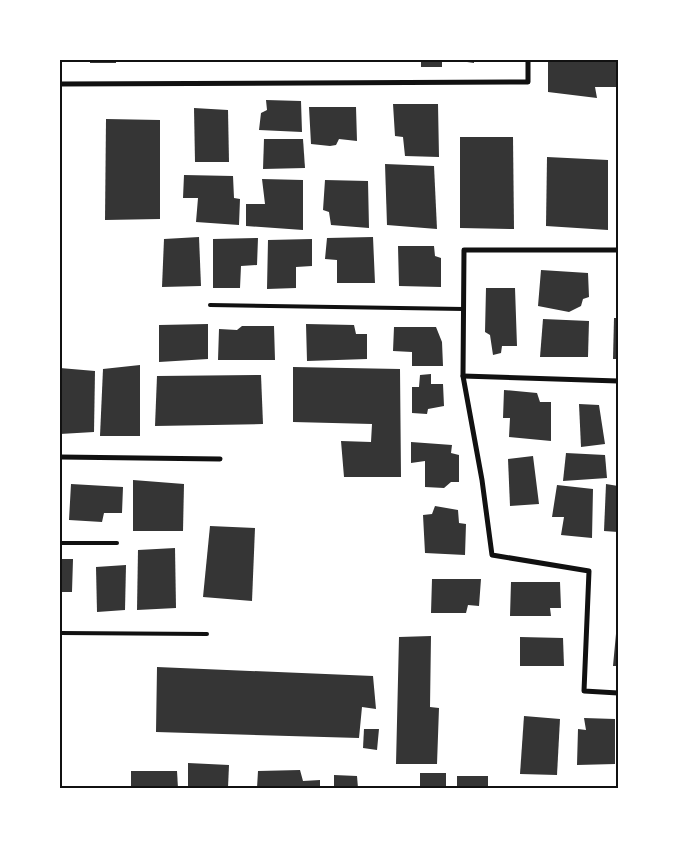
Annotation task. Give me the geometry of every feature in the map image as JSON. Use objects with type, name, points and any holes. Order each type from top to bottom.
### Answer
[{"type":"street","points":[[60,84],[528,82],[528,60]]},
{"type":"street","points":[[618,250],[464,250],[463,376],[482,480],[492,555],[589,571],[584,691],[618,693]]},
{"type":"street","points":[[463,376],[618,381]]},
{"type":"street","points":[[60,457],[220,459]]},
{"type":"lane","points":[[210,305],[464,309]]},
{"type":"lane","points":[[60,543],[118,543]]},
{"type":"lane","points":[[60,633],[207,634]]},
{"type":"building","points":[[90,60],[116,60],[116,63],[90,63]]},
{"type":"building","points":[[421,60],[442,60],[442,67],[421,67]]},
{"type":"building","points":[[474,60],[474,63],[460,61]]},
{"type":"building","points":[[548,60],[618,60],[618,87],[595,87],[597,98],[548,92]]},
{"type":"building","points":[[266,100],[301,101],[302,132],[259,130],[261,113],[267,110]]},
{"type":"building","points":[[393,104],[438,104],[439,157],[405,156],[403,137],[395,136]]},
{"type":"building","points":[[309,107],[356,107],[357,141],[339,139],[336,145],[330,146],[311,144]]},
{"type":"building","points":[[194,108],[228,110],[229,162],[195,162]]},
{"type":"building","points":[[106,119],[160,120],[160,219],[105,220]]},
{"type":"building","points":[[460,137],[513,137],[514,229],[460,228]]},
{"type":"building","points":[[264,139],[303,139],[305,168],[263,169]]},
{"type":"building","points":[[547,157],[608,160],[608,230],[546,226]]},
{"type":"building","points":[[385,164],[434,166],[437,229],[387,225]]},
{"type":"building","points":[[184,175],[233,176],[234,198],[240,199],[239,225],[196,222],[198,198],[183,198]]},
{"type":"building","points":[[262,179],[303,180],[303,230],[246,226],[246,204],[265,204]]},
{"type":"building","points":[[325,180],[368,181],[369,228],[331,225],[329,212],[323,210]]},
{"type":"building","points":[[199,237],[201,286],[162,287],[164,239]]},
{"type":"building","points":[[373,237],[375,283],[337,283],[337,260],[325,259],[327,238]]},
{"type":"building","points":[[258,238],[257,265],[241,266],[240,288],[213,288],[213,239]]},
{"type":"building","points":[[312,239],[312,266],[296,267],[296,288],[267,289],[268,240]]},
{"type":"building","points":[[398,246],[434,246],[435,256],[441,258],[441,287],[399,286]]},
{"type":"building","points":[[541,270],[588,273],[589,297],[583,299],[581,306],[569,312],[538,306]]},
{"type":"building","points":[[486,288],[515,288],[517,346],[502,346],[501,353],[493,355],[490,335],[485,332]]},
{"type":"building","points":[[614,318],[618,318],[618,359],[613,359]]},
{"type":"building","points":[[543,319],[589,321],[588,357],[540,357]]},
{"type":"building","points":[[208,324],[208,359],[159,362],[159,325]]},
{"type":"building","points":[[306,324],[354,325],[356,334],[367,334],[367,359],[307,361]]},
{"type":"building","points":[[242,326],[274,326],[275,360],[218,360],[219,329],[237,330]]},
{"type":"building","points":[[394,327],[436,327],[442,342],[443,366],[412,366],[412,352],[393,351]]},
{"type":"building","points":[[140,365],[140,436],[100,436],[103,369]]},
{"type":"building","points":[[293,367],[400,369],[401,477],[344,477],[341,441],[371,442],[372,424],[293,422]]},
{"type":"building","points":[[60,368],[95,371],[94,432],[60,434]]},
{"type":"building","points":[[431,374],[431,384],[443,384],[444,406],[428,409],[427,414],[412,413],[412,387],[419,387],[420,375]]},
{"type":"building","points":[[261,375],[263,424],[155,426],[157,376]]},
{"type":"building","points":[[504,390],[537,393],[540,402],[551,402],[551,441],[509,437],[510,418],[503,418]]},
{"type":"building","points":[[579,404],[599,405],[605,444],[581,447]]},
{"type":"building","points":[[411,442],[452,445],[451,453],[459,455],[459,482],[451,482],[444,488],[425,487],[425,461],[411,463]]},
{"type":"building","points":[[566,453],[605,455],[607,478],[563,481]]},
{"type":"building","points":[[533,456],[539,504],[510,506],[508,459]]},
{"type":"building","points":[[133,480],[184,484],[183,531],[133,531]]},
{"type":"building","points":[[71,484],[123,487],[122,513],[104,513],[102,522],[69,520]]},
{"type":"building","points":[[606,484],[618,486],[618,532],[604,531]]},
{"type":"building","points":[[557,485],[593,489],[592,538],[561,535],[564,517],[552,517]]},
{"type":"building","points":[[435,506],[458,510],[459,523],[466,524],[465,555],[425,553],[423,515],[432,514]]},
{"type":"building","points":[[210,526],[255,528],[252,601],[203,597]]},
{"type":"building","points":[[175,548],[176,608],[137,610],[138,550]]},
{"type":"building","points":[[60,559],[73,559],[72,592],[60,592]]},
{"type":"building","points":[[126,565],[125,610],[97,612],[96,567]]},
{"type":"building","points":[[432,579],[481,579],[479,606],[468,605],[466,613],[431,613]]},
{"type":"building","points":[[511,582],[560,582],[561,608],[550,608],[551,616],[510,616]]},
{"type":"building","points":[[617,623],[618,666],[613,666]]},
{"type":"building","points":[[431,636],[430,707],[439,708],[437,764],[396,764],[399,637]]},
{"type":"building","points":[[520,637],[563,638],[564,666],[520,666]]},
{"type":"building","points":[[157,667],[373,676],[376,709],[362,707],[359,738],[156,732]]},
{"type":"building","points":[[524,716],[560,719],[557,775],[520,774]]},
{"type":"building","points":[[584,718],[615,719],[615,764],[577,765],[578,729],[586,730]]},
{"type":"building","points":[[364,729],[379,729],[377,750],[363,748]]},
{"type":"building","points":[[188,763],[229,765],[228,788],[188,788]]},
{"type":"building","points":[[300,770],[303,781],[320,780],[320,788],[257,788],[258,771]]},
{"type":"building","points":[[131,771],[177,771],[178,788],[131,788]]},
{"type":"building","points":[[420,773],[446,773],[446,788],[420,788]]},
{"type":"building","points":[[334,775],[357,776],[358,788],[334,788]]},
{"type":"building","points":[[457,776],[488,776],[488,788],[457,788]]}]
